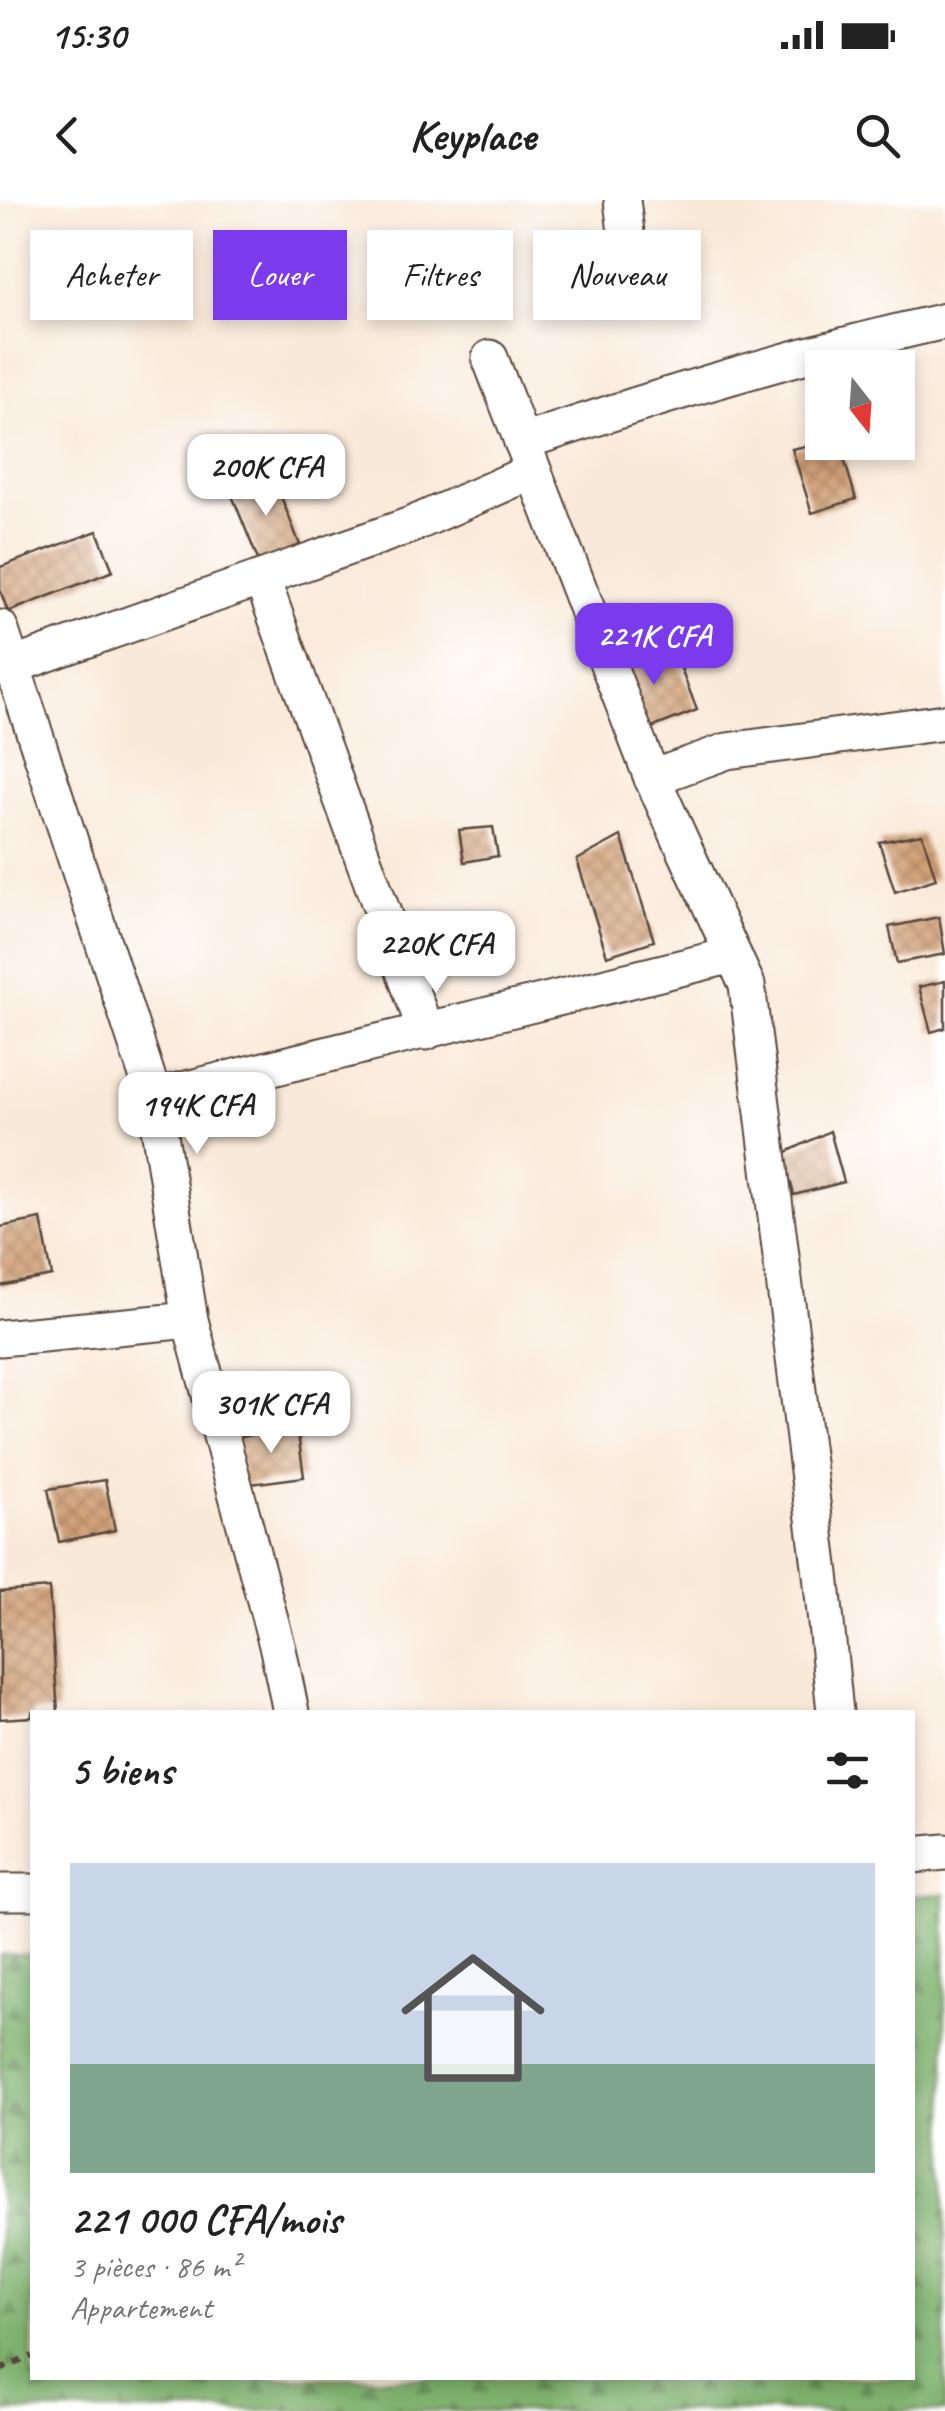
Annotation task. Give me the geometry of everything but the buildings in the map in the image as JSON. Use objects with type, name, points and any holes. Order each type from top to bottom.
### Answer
[{"type":"street","points":[[622,200],[626,230]]},
{"type":"street","points":[[12,666],[411,526],[527,456],[704,383],[848,342],[945,321]]},
{"type":"street","points":[[490,358],[652,778],[747,985],[835,1710]]},
{"type":"street","points":[[262,580],[426,1032]]},
{"type":"street","points":[[0,628],[154,1097],[190,1320],[278,1649],[291,1710]]},
{"type":"street","points":[[652,778],[727,752],[945,722]]},
{"type":"street","points":[[154,1097],[733,955]]},
{"type":"street","points":[[0,1338],[190,1320]]},
{"type":"street","points":[[915,1855],[945,1852]]},
{"type":"street","points":[[0,1892],[30,1892]]},
{"type":"path","points":[[0,2370],[30,2357]]},
{"type":"green space","points":[[945,1894],[945,2411],[0,2411],[0,1955],[30,1954],[30,2380],[915,2380],[915,1896]]}]
